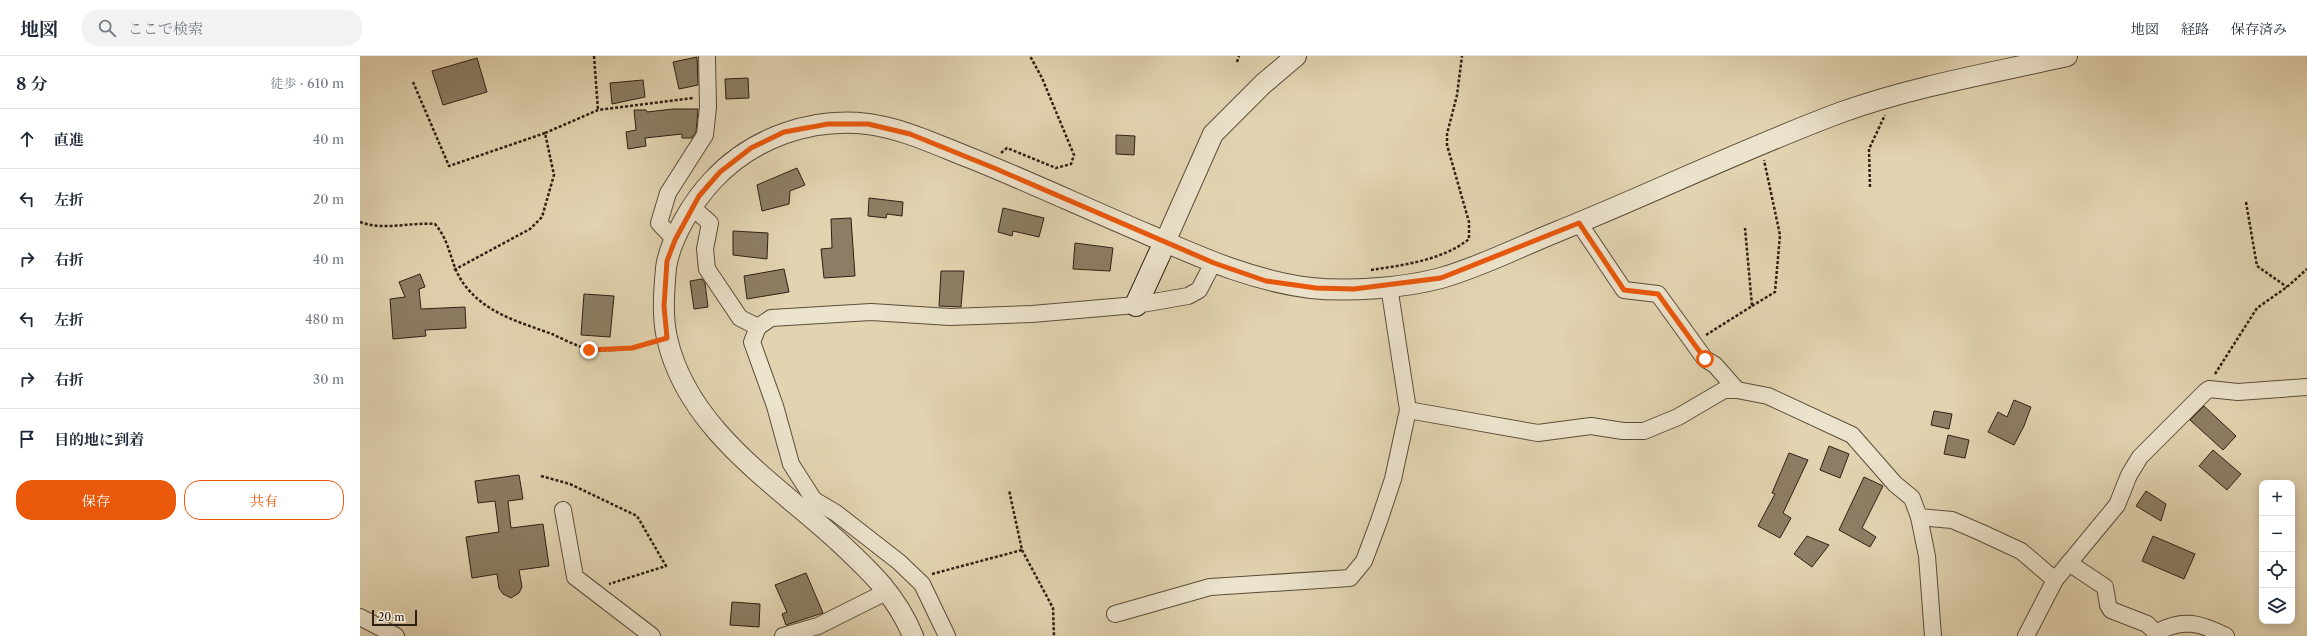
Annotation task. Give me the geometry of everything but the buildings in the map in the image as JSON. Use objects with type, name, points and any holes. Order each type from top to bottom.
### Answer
[{"type":"main road","points":[[1136,305],[1165,242]]},
{"type":"street","points":[[675,240],[659,223],[668,193],[705,135],[707,56]]},
{"type":"street","points":[[1165,242],[1213,134],[1296,56]]},
{"type":"street","points":[[913,636],[893,596],[810,506],[763,476],[701,413],[681,378],[667,338],[664,306],[667,261],[675,240],[699,196],[720,172],[751,148],[784,132],[828,124],[868,124],[910,134],[994,168],[1214,263],[1266,281],[1316,288],[1354,289],[1389,286],[1441,278],[1579,223],[1843,112],[1894,96],[2067,56]]},
{"type":"street","points":[[692,208],[710,223],[705,249],[707,269],[740,318],[758,327]]},
{"type":"street","points":[[1579,223],[1624,290],[1658,294],[1705,359],[1715,365],[1737,390]]},
{"type":"street","points":[[810,506],[791,464],[775,406],[752,342],[758,327],[770,318],[871,312],[950,317],[1032,314],[1136,305],[1188,296],[1199,290],[1214,263]]},
{"type":"street","points":[[1115,614],[1210,587],[1350,578],[1364,561],[1379,521],[1393,479],[1408,410],[1389,286]]},
{"type":"street","points":[[2026,636],[2055,580],[2117,505],[2129,475],[2140,457],[2210,389],[2238,392],[2307,387]]},
{"type":"street","points":[[1408,410],[1538,433],[1591,426],[1623,431],[1644,431],[1678,417],[1724,390],[1737,390],[1768,396],[1852,435],[1895,484],[1912,498],[1919,517],[1927,556],[1933,636]]},
{"type":"street","points":[[810,506],[836,513],[899,562],[916,578],[922,584],[947,636]]},
{"type":"street","points":[[563,510],[576,577],[652,636]]},
{"type":"street","points":[[1919,517],[1952,520],[1980,532],[2021,551],[2055,580]]},
{"type":"street","points":[[2069,563],[2105,587],[2108,605],[2111,610],[2147,624],[2158,634],[2172,624],[2189,624],[2205,626],[2226,636]]},
{"type":"street","points":[[783,636],[818,626],[882,594],[886,588]]},
{"type":"street","points":[[360,617],[396,636]]},
{"type":"path","points":[[594,56],[598,110]]},
{"type":"path","points":[[994,168],[1002,151],[1007,148],[1056,168],[1071,164],[1074,155],[1042,78],[1030,56]]},
{"type":"path","points":[[1237,62],[1239,56]]},
{"type":"path","points":[[1369,270],[1403,265],[1456,250],[1469,239],[1469,222],[1447,145],[1447,134],[1456,95],[1462,56]]},
{"type":"path","points":[[413,82],[449,166],[545,132],[598,110],[707,96]]},
{"type":"path","points":[[1870,187],[1869,149],[1894,96]]},
{"type":"path","points":[[454,270],[530,229],[542,217],[554,175],[545,132]]},
{"type":"path","points":[[1694,343],[1775,292],[1780,235],[1760,146]]},
{"type":"path","points":[[2246,202],[2257,266],[2287,287]]},
{"type":"path","points":[[360,222],[387,227],[422,223],[435,224],[443,233],[454,270],[468,289],[496,311],[508,318],[589,350],[632,348],[667,338]]},
{"type":"path","points":[[1745,228],[1752,306]]},
{"type":"path","points":[[2210,389],[2212,379],[2257,308],[2287,287],[2307,269]]},
{"type":"path","points":[[541,476],[570,484],[637,516],[666,566],[591,590]]},
{"type":"path","points":[[1009,490],[1022,550],[1053,608],[1054,636]]},
{"type":"path","points":[[916,578],[1022,550]]},
{"type":"route","points":[[589,350],[632,348],[667,338],[664,306],[667,261],[675,240],[699,196],[720,172],[751,148],[784,132],[828,124],[868,124],[910,134],[994,168],[1214,263],[1266,281],[1316,288],[1354,289],[1389,286],[1441,278],[1579,223],[1624,290],[1658,294],[1705,359]]}]
